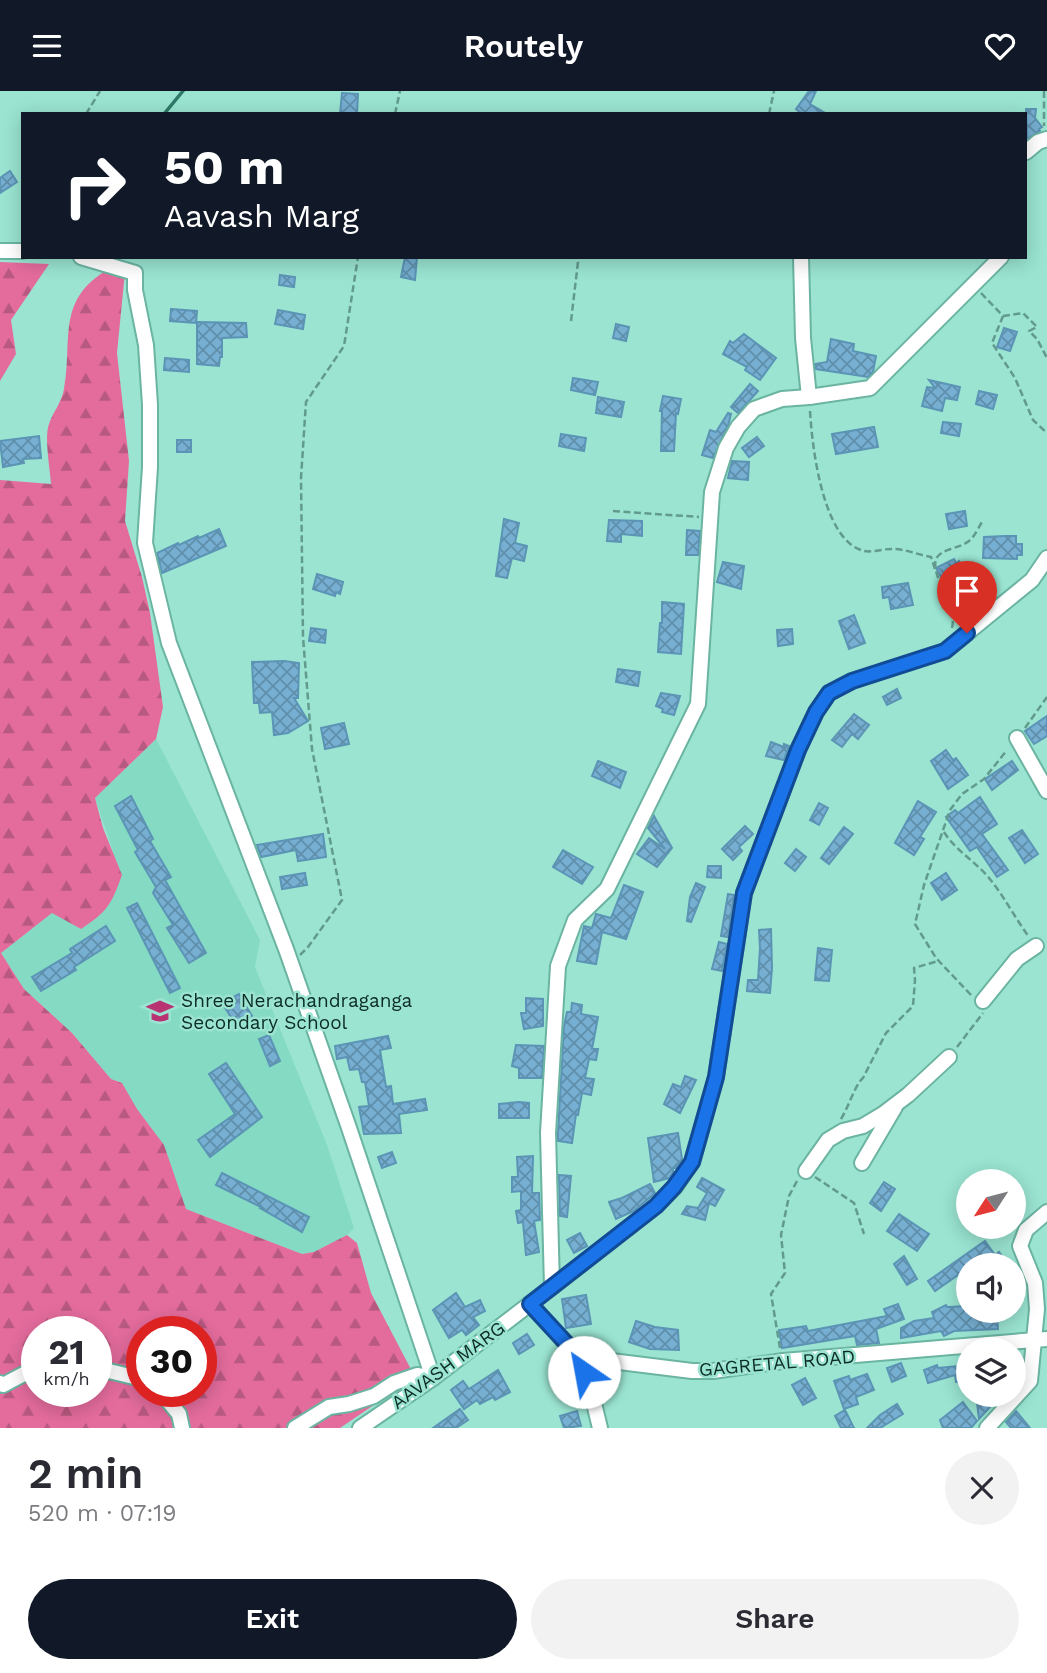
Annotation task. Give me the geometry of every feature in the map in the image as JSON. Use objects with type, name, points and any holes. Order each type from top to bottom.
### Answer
[{"type":"street","points":[[1027,151],[1042,140]]},
{"type":"street","points":[[0,251],[21,251]]},
{"type":"street","points":[[88,259],[135,273],[135,290],[146,345],[150,405],[150,467],[145,543],[169,643],[348,1125],[433,1378],[417,1375],[394,1383],[374,1396],[329,1407],[295,1428]]},
{"type":"street","points":[[801,259],[803,338],[809,397]]},
{"type":"street","points":[[552,1287],[548,1133],[558,966],[575,920],[607,889],[698,704],[709,518],[712,492],[726,447],[738,426],[754,409],[782,398],[870,388],[999,259]]},
{"type":"street","name":"AAVASH MARG","points":[[360,1428],[433,1378],[530,1304],[656,1206],[674,1187],[692,1162],[716,1077],[744,893],[798,750],[822,701],[829,693],[852,681],[945,651],[1032,580],[1047,558]]},
{"type":"street","points":[[1017,738],[1047,791]]},
{"type":"street","points":[[983,1001],[1017,959],[1037,946]]},
{"type":"street","points":[[806,1171],[828,1140],[844,1131],[863,1126],[896,1104],[950,1057]]},
{"type":"street","points":[[862,1163],[896,1104]]},
{"type":"street","points":[[987,1428],[1030,1381],[1041,1340],[1035,1283],[1020,1247],[1026,1230],[1047,1212]]},
{"type":"street","points":[[530,1304],[579,1357],[600,1428]]},
{"type":"street","name":"GAGRETAL ROAD","points":[[579,1357],[692,1371],[713,1371],[783,1361],[1041,1340]]},
{"type":"street","points":[[0,1383],[3,1385],[21,1375]]},
{"type":"street","points":[[173,1407],[179,1414],[182,1428]]},
{"type":"path","points":[[87,112],[100,91]]},
{"type":"path","points":[[395,112],[400,91]]},
{"type":"path","points":[[769,112],[774,91]]},
{"type":"path","points":[[1042,140],[1045,123],[1044,91]]},
{"type":"path","points":[[289,964],[308,947],[342,901],[312,749],[303,637],[300,478],[306,402],[344,346],[358,259]]},
{"type":"path","points":[[571,321],[577,259]]},
{"type":"path","points":[[972,286],[1003,316]]},
{"type":"path","points":[[1003,316],[1023,313],[1037,327],[1029,331],[1037,339],[1047,358]]},
{"type":"path","points":[[1003,316],[992,343],[1015,378],[1034,420],[1047,433]]},
{"type":"path","points":[[809,397],[812,445],[826,505],[847,541],[861,550],[894,548],[931,558],[955,618],[945,651]]},
{"type":"path","points":[[613,511],[709,518]]},
{"type":"path","points":[[935,569],[940,554],[970,541],[982,523]]},
{"type":"path","points":[[950,1057],[989,1005],[967,993],[939,961],[915,924],[924,885],[950,810],[962,795],[984,779],[1047,697]]},
{"type":"path","points":[[943,831],[952,845],[968,855],[989,879],[1037,946]]},
{"type":"path","points":[[828,1140],[854,1097],[857,1083],[863,1078],[886,1033],[913,1006],[914,968],[939,961]]},
{"type":"path","points":[[783,1361],[775,1331],[771,1294],[785,1273],[781,1235],[789,1196],[803,1169],[854,1203],[864,1234]]},
{"type":"shaded area","name":"Shree Nerachandraganga Secondary School","points":[[156,739],[260,940],[255,967],[327,1145],[354,1228],[347,1235],[314,1252],[302,1254],[186,1209],[180,1192],[122,1083],[111,1079],[72,1033],[24,989],[1,953],[52,913],[113,851],[95,798]]},
{"type":"green space","points":[[0,262],[49,264],[11,320],[16,354],[0,381]]},
{"type":"green space","points":[[104,272],[125,272],[117,353],[129,461],[125,521],[150,613],[163,707],[156,739],[95,798],[103,828],[122,875],[107,907],[81,929],[52,913],[1,953],[24,989],[72,1033],[111,1079],[122,1083],[137,1109],[164,1145],[186,1209],[302,1254],[314,1252],[347,1235],[357,1243],[371,1293],[415,1377],[340,1428],[0,1428],[0,480],[51,484],[48,430],[64,389],[69,324],[79,296]]},
{"type":"building","points":[[809,91],[816,91],[810,104],[824,112],[800,112],[796,109]]},
{"type":"building","points":[[342,93],[358,94],[357,112],[340,112]]},
{"type":"building","points":[[1026,109],[1036,109],[1035,118],[1042,127],[1027,139],[1027,112]]},
{"type":"building","points":[[10,171],[17,182],[0,193],[0,178]]},
{"type":"building","points":[[405,259],[417,259],[415,280],[401,277]]},
{"type":"building","points":[[280,275],[295,277],[294,287],[279,285]]},
{"type":"building","points":[[171,309],[197,311],[196,323],[170,321]]},
{"type":"building","points":[[278,310],[305,315],[303,329],[275,324]]},
{"type":"building","points":[[197,322],[246,323],[247,337],[222,338],[219,366],[197,364]]},
{"type":"building","points":[[616,324],[629,327],[626,341],[613,338]]},
{"type":"building","points":[[1004,328],[1017,332],[1010,351],[997,347]]},
{"type":"building","points":[[744,334],[776,358],[760,380],[745,370],[747,367],[723,354],[730,341],[733,343]]},
{"type":"building","points":[[831,339],[854,344],[853,351],[876,356],[873,372],[868,377],[816,369],[815,364],[827,362]]},
{"type":"building","points":[[165,358],[189,360],[189,372],[164,370]]},
{"type":"building","points":[[573,378],[598,382],[595,395],[571,390]]},
{"type":"building","points":[[929,380],[960,387],[957,400],[945,398],[942,411],[922,406],[927,387],[935,388]]},
{"type":"building","points":[[750,384],[758,391],[738,413],[731,407]]},
{"type":"building","points":[[979,391],[997,395],[993,409],[976,404]]},
{"type":"building","points":[[663,396],[681,399],[678,414],[676,413],[674,451],[661,451],[660,411]]},
{"type":"building","points":[[598,397],[624,402],[621,417],[596,413]]},
{"type":"building","points":[[728,413],[731,414],[728,426],[713,458],[702,455],[710,430],[716,432]]},
{"type":"building","points":[[943,422],[961,424],[959,436],[941,433]]},
{"type":"building","points":[[874,427],[878,447],[836,454],[832,434]]},
{"type":"building","points":[[561,434],[586,438],[584,451],[559,446]]},
{"type":"building","points":[[39,436],[41,458],[23,459],[24,463],[3,467],[0,441]]},
{"type":"building","points":[[757,437],[764,446],[749,457],[742,448]]},
{"type":"building","points":[[177,440],[191,440],[191,452],[177,452]]},
{"type":"building","points":[[732,461],[749,462],[748,480],[728,478]]},
{"type":"building","points":[[965,511],[967,526],[949,529],[946,514]]},
{"type":"building","points":[[504,519],[519,523],[515,543],[527,546],[524,561],[512,558],[507,578],[496,576]]},
{"type":"building","points":[[609,520],[642,521],[642,536],[621,534],[621,542],[607,541]]},
{"type":"building","points":[[219,529],[226,546],[162,573],[157,553]]},
{"type":"building","points":[[687,530],[700,531],[698,555],[686,555]]},
{"type":"building","points":[[1016,536],[1016,544],[1022,544],[1022,555],[1017,555],[1017,559],[983,558],[984,537]]},
{"type":"building","points":[[954,559],[956,563],[959,561],[965,573],[945,584],[936,568]]},
{"type":"building","points":[[723,562],[744,566],[741,589],[717,582]]},
{"type":"building","points":[[317,574],[343,582],[340,594],[336,592],[335,596],[313,589]]},
{"type":"building","points":[[908,583],[913,605],[891,609],[889,597],[883,598],[882,587]]},
{"type":"building","points":[[662,602],[684,604],[681,654],[658,652]]},
{"type":"building","points":[[854,615],[865,643],[849,649],[839,621]]},
{"type":"building","points":[[311,628],[326,630],[325,643],[309,641]]},
{"type":"building","points":[[792,629],[793,644],[778,646],[777,630]]},
{"type":"building","points":[[252,662],[299,663],[298,698],[294,698],[308,721],[288,733],[274,735],[272,712],[260,713],[259,703],[254,703]]},
{"type":"building","points":[[618,669],[640,672],[638,686],[616,682]]},
{"type":"building","points":[[897,689],[901,698],[887,705],[883,697]]},
{"type":"building","points":[[661,693],[680,696],[674,715],[662,712],[663,709],[656,706]]},
{"type":"building","points":[[854,714],[869,725],[858,739],[852,734],[842,747],[832,740]]},
{"type":"building","points":[[1047,716],[1047,736],[1034,744],[1025,731]]},
{"type":"building","points":[[344,723],[349,744],[325,749],[321,728]]},
{"type":"building","points":[[771,742],[789,746],[784,760],[766,756]]},
{"type":"building","points":[[946,750],[953,760],[956,758],[968,775],[948,789],[931,761]]},
{"type":"building","points":[[598,761],[626,772],[620,788],[592,776]]},
{"type":"building","points":[[1012,761],[1018,770],[992,790],[985,779]]},
{"type":"building","points":[[131,796],[153,839],[150,841],[171,877],[165,880],[206,953],[189,963],[167,928],[173,925],[153,893],[156,887],[135,852],[138,850],[115,806]]},
{"type":"building","points":[[980,797],[997,824],[982,834],[1008,870],[997,877],[977,847],[970,851],[946,817],[955,810],[958,813]]},
{"type":"building","points":[[918,801],[936,812],[920,837],[924,839],[914,855],[895,843]]},
{"type":"building","points":[[819,803],[828,808],[819,825],[810,820]]},
{"type":"building","points":[[654,816],[672,848],[657,867],[637,854],[649,838],[665,849],[648,828]]},
{"type":"building","points":[[745,826],[753,834],[739,847],[742,851],[733,860],[722,849]]},
{"type":"building","points":[[844,827],[853,834],[829,864],[821,858]]},
{"type":"building","points":[[1022,830],[1038,854],[1025,863],[1009,838]]},
{"type":"building","points":[[323,834],[326,857],[298,861],[296,850],[261,857],[257,845]]},
{"type":"building","points":[[796,849],[806,857],[795,871],[785,863]]},
{"type":"building","points":[[563,850],[593,867],[582,884],[553,867]]},
{"type":"building","points":[[708,866],[721,866],[721,878],[707,877]]},
{"type":"building","points":[[305,873],[307,885],[282,889],[280,877]]},
{"type":"building","points":[[946,873],[957,890],[942,900],[931,883]]},
{"type":"building","points":[[696,883],[705,887],[691,922],[687,921],[690,897]]},
{"type":"building","points":[[624,885],[643,892],[626,939],[602,932],[596,964],[577,961],[584,926],[592,928],[596,914],[611,918]]},
{"type":"building","points":[[728,894],[734,895],[728,937],[721,936]]},
{"type":"building","points":[[137,903],[180,988],[170,993],[127,908]]},
{"type":"building","points":[[106,926],[115,941],[74,967],[76,970],[41,991],[32,977],[72,953],[70,949]]},
{"type":"building","points":[[771,929],[770,993],[747,991],[748,980],[758,980],[759,930]]},
{"type":"building","points":[[719,942],[727,944],[722,971],[712,969]]},
{"type":"building","points":[[818,948],[832,950],[829,981],[815,980]]},
{"type":"building","points":[[239,994],[252,1016],[236,1025],[222,1003]]},
{"type":"building","points":[[526,998],[543,999],[543,1026],[524,1029],[521,1013],[526,1013]]},
{"type":"building","points":[[572,1003],[582,1005],[581,1014],[598,1017],[592,1049],[598,1049],[596,1060],[589,1059],[585,1078],[594,1079],[591,1095],[582,1093],[572,1143],[558,1141],[558,1133],[564,1026]]},
{"type":"building","points":[[269,1035],[280,1061],[270,1066],[259,1039]]},
{"type":"building","points":[[388,1036],[391,1048],[380,1050],[386,1087],[391,1086],[393,1104],[425,1099],[427,1110],[399,1114],[401,1133],[364,1134],[359,1107],[369,1106],[365,1082],[362,1082],[359,1069],[350,1070],[347,1057],[337,1059],[335,1046]]},
{"type":"building","points":[[516,1045],[544,1046],[542,1078],[519,1078],[519,1068],[512,1066]]},
{"type":"building","points":[[226,1063],[262,1117],[210,1157],[198,1140],[235,1114],[209,1074]]},
{"type":"building","points":[[685,1076],[696,1080],[680,1113],[664,1104],[673,1084],[681,1087]]},
{"type":"building","points":[[529,1103],[529,1118],[499,1118],[499,1104]]},
{"type":"building","points":[[678,1133],[682,1159],[676,1168],[673,1168],[670,1178],[654,1182],[648,1138]]},
{"type":"building","points":[[392,1152],[396,1163],[382,1168],[378,1157]]},
{"type":"building","points":[[533,1156],[532,1193],[539,1193],[540,1220],[534,1221],[539,1252],[526,1255],[523,1222],[518,1223],[516,1211],[521,1210],[521,1191],[512,1192],[512,1177],[518,1177],[517,1157]]},
{"type":"building","points":[[222,1173],[309,1217],[302,1232],[261,1207],[216,1185]]},
{"type":"building","points":[[559,1175],[571,1176],[567,1217],[560,1216]]},
{"type":"building","points":[[702,1178],[724,1190],[715,1206],[709,1203],[705,1220],[682,1214],[687,1206],[698,1208],[707,1193],[697,1187]]},
{"type":"building","points":[[884,1182],[895,1189],[881,1211],[870,1203]]},
{"type":"building","points":[[650,1184],[655,1193],[634,1211],[616,1219],[609,1202]]},
{"type":"building","points":[[899,1214],[929,1234],[917,1251],[887,1231]]},
{"type":"building","points":[[580,1233],[587,1246],[574,1253],[567,1240]]},
{"type":"building","points":[[985,1241],[994,1253],[968,1253]]},
{"type":"building","points":[[904,1256],[917,1279],[907,1285],[894,1264]]},
{"type":"building","points":[[956,1261],[956,1276],[935,1291],[928,1281]]},
{"type":"building","points":[[456,1293],[465,1307],[480,1300],[485,1311],[473,1317],[479,1325],[466,1335],[462,1330],[449,1338],[433,1310]]},
{"type":"building","points":[[586,1295],[591,1324],[566,1328],[562,1299]]},
{"type":"building","points":[[898,1304],[904,1319],[876,1329],[879,1343],[857,1345],[855,1336],[782,1348],[779,1330],[806,1326],[808,1331],[887,1316],[884,1309]]},
{"type":"building","points":[[946,1305],[956,1307],[956,1323],[998,1323],[998,1329],[954,1331],[944,1336],[941,1331],[901,1338],[901,1328],[914,1321],[934,1318],[932,1312]]},
{"type":"building","points":[[636,1321],[678,1330],[679,1350],[650,1349],[629,1342]]},
{"type":"building","points":[[527,1334],[534,1345],[519,1354],[513,1343]]},
{"type":"building","points":[[901,1363],[906,1376],[892,1382],[887,1368]]},
{"type":"building","points":[[937,1365],[938,1368],[956,1366],[956,1382],[955,1375],[928,1383],[924,1370]]},
{"type":"building","points":[[498,1370],[510,1392],[480,1404],[477,1400],[464,1409],[451,1390],[463,1381],[469,1389]]},
{"type":"building","points":[[867,1374],[874,1390],[856,1397],[858,1404],[844,1409],[834,1381],[849,1376],[850,1380]]},
{"type":"building","points":[[805,1378],[816,1398],[803,1405],[792,1385]]},
{"type":"building","points":[[897,1404],[903,1414],[880,1428],[867,1428],[880,1415]]},
{"type":"building","points":[[957,1407],[967,1407],[977,1421],[971,1428],[943,1428],[940,1420]]},
{"type":"building","points":[[978,1407],[990,1407],[979,1419]]},
{"type":"building","points":[[460,1409],[468,1420],[456,1428],[433,1428]]},
{"type":"building","points":[[845,1410],[854,1428],[841,1428],[835,1416]]},
{"type":"building","points":[[577,1411],[581,1426],[564,1428],[560,1416]]},
{"type":"building","points":[[1016,1411],[1030,1428],[1011,1428],[1006,1422]]},
{"type":"waterway","points":[[166,112],[183,91]]},
{"type":"place","name":"Shree Nerachandraganga Secondary School","points":[[160,1011]]},
{"type":"route","points":[[584,1372],[579,1357],[530,1304],[656,1206],[692,1162],[716,1077],[744,893],[798,750],[816,712],[829,693],[875,672],[945,651],[967,633]]}]
